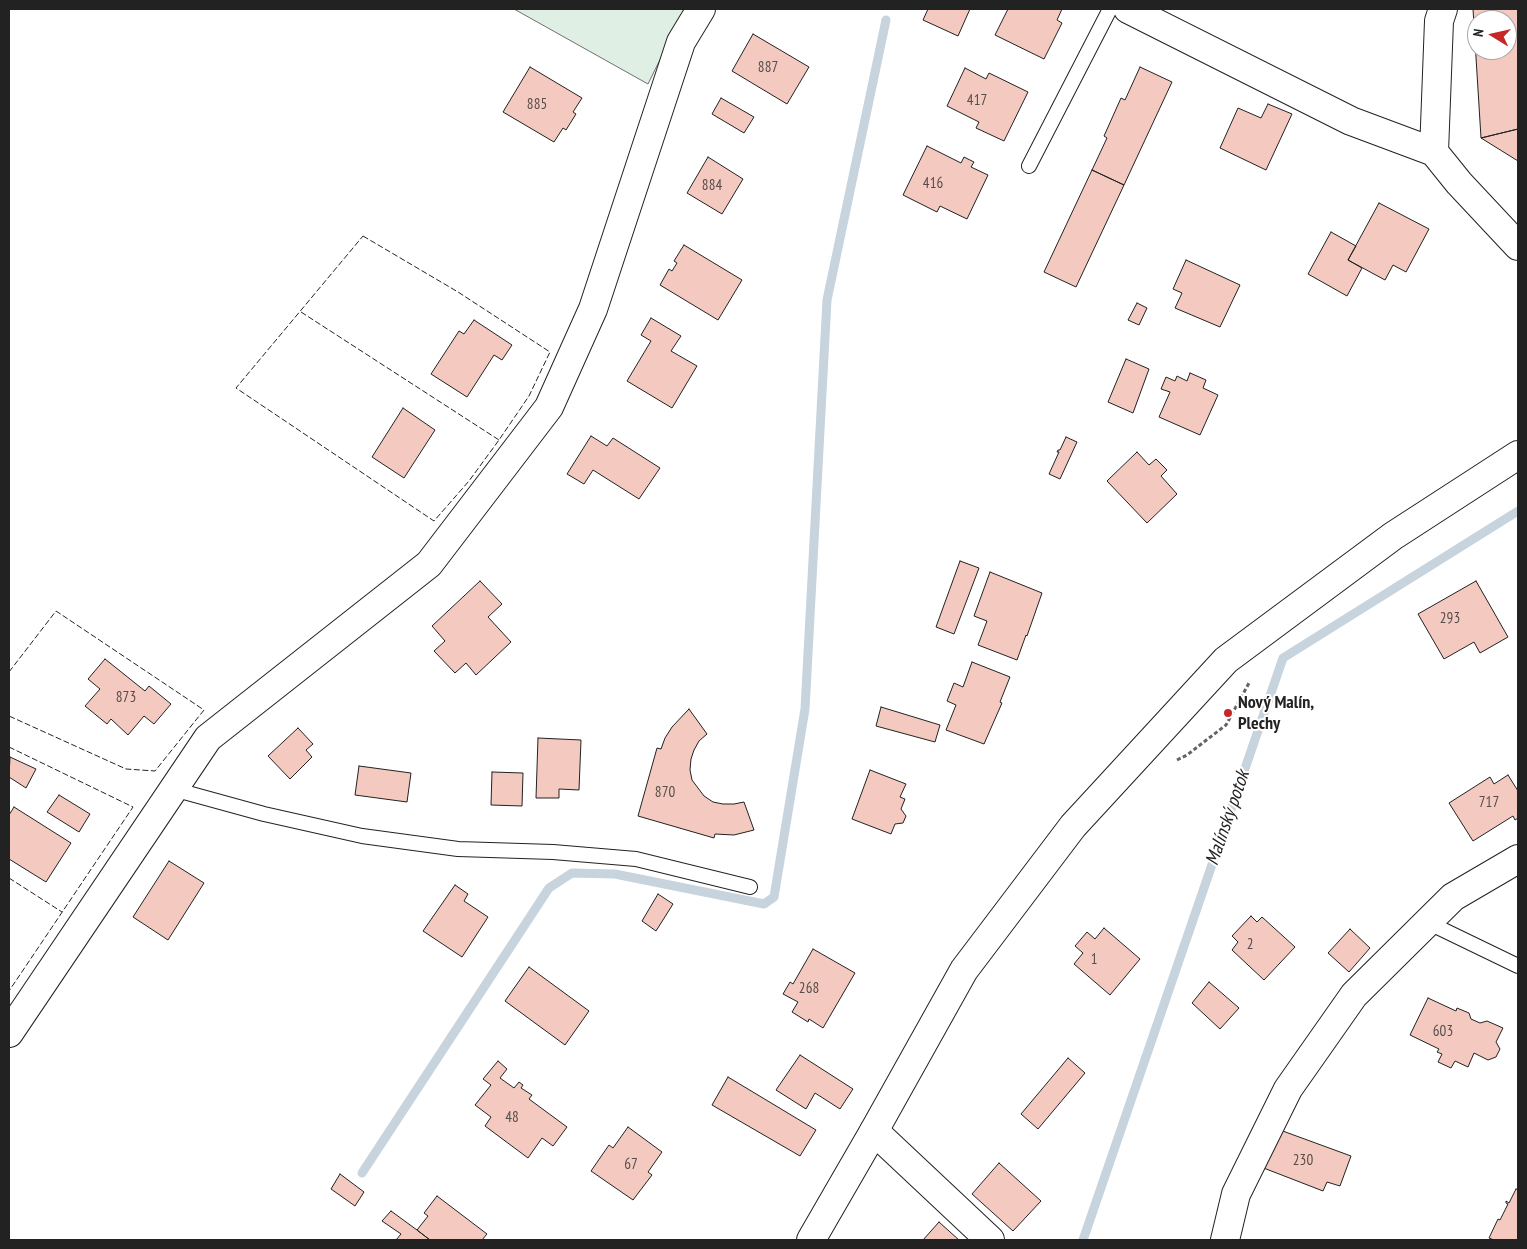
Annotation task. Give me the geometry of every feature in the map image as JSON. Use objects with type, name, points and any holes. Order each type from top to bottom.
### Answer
[{"type":"street","points":[[9,1033],[208,738],[429,564],[549,407],[593,309],[681,42],[701,9]]},
{"type":"street","points":[[1128,9],[1351,122],[1434,152],[1459,184],[1518,246]]},
{"type":"street","points":[[1434,152],[1439,21],[1443,9]]},
{"type":"street","points":[[810,1237],[874,1131],[964,970],[1072,826],[1226,660],[1393,536],[1518,455]]},
{"type":"street","points":[[1225,1240],[1236,1194],[1288,1089],[1354,995],[1453,897],[1518,859]]},
{"type":"street","points":[[874,1131],[990,1240]]},
{"type":"lane","points":[[1029,166],[1110,9]]},
{"type":"lane","points":[[173,789],[264,814],[362,836],[458,849],[553,852],[636,859],[750,887]]},
{"type":"lane","points":[[1427,922],[1518,966]]},
{"type":"path","points":[[1170,764],[1187,755],[1226,725],[1254,676]]},
{"type":"green space","points":[[514,9],[685,9],[648,84]]},
{"type":"building","points":[[928,9],[970,9],[958,36],[923,20]]},
{"type":"building","points":[[1008,9],[1062,9],[1057,20],[1062,23],[1044,59],[995,35]]},
{"type":"building","points":[[1473,9],[1518,9],[1518,129],[1481,138],[1476,60],[1517,60],[1517,10]]},
{"type":"building","points":[[753,34],[809,67],[787,104],[732,71]]},
{"type":"building","points":[[530,67],[582,98],[573,112],[576,114],[566,130],[563,128],[554,142],[503,112]]},
{"type":"building","points":[[1140,67],[1172,82],[1124,185],[1092,170],[1107,138],[1104,136],[1121,98],[1125,100]]},
{"type":"building","points":[[965,68],[986,79],[989,73],[1028,92],[1004,141],[976,128],[979,122],[947,106]]},
{"type":"building","points":[[721,98],[754,117],[744,133],[712,114]]},
{"type":"building","points":[[1268,104],[1292,114],[1266,170],[1220,148],[1238,108],[1261,118]]},
{"type":"building","points":[[1518,129],[1518,161],[1481,138]]},
{"type":"building","points":[[927,146],[961,163],[964,157],[974,162],[971,167],[988,175],[967,219],[940,206],[937,212],[903,195]]},
{"type":"building","points":[[708,157],[743,179],[722,214],[687,193]]},
{"type":"building","points":[[1092,170],[1124,185],[1076,287],[1044,272]]},
{"type":"building","points":[[1379,203],[1429,229],[1406,272],[1393,265],[1385,280],[1348,260]]},
{"type":"building","points":[[1331,232],[1356,246],[1348,260],[1362,268],[1347,296],[1308,274]]},
{"type":"building","points":[[684,245],[742,280],[718,320],[660,285],[669,269],[672,271],[677,263],[674,261]]},
{"type":"building","points":[[1186,260],[1240,285],[1220,327],[1175,308],[1182,293],[1173,289]]},
{"type":"building","points":[[1137,303],[1147,308],[1139,325],[1128,320]]},
{"type":"building","points":[[651,318],[681,336],[671,351],[697,366],[672,408],[627,381],[651,341],[641,335]]},
{"type":"building","points":[[474,320],[512,345],[502,360],[494,355],[467,397],[431,374],[459,331],[464,334]]},
{"type":"building","points":[[1126,359],[1149,369],[1133,413],[1108,402]]},
{"type":"building","points":[[1190,373],[1206,380],[1203,388],[1218,395],[1200,435],[1159,417],[1170,392],[1161,389],[1166,377],[1175,381],[1177,376],[1187,381]]},
{"type":"building","points":[[403,408],[435,430],[404,478],[372,457]]},
{"type":"building","points":[[591,436],[607,446],[613,438],[660,468],[639,499],[593,470],[584,484],[567,474]]},
{"type":"building","points":[[1066,437],[1077,442],[1060,479],[1049,474],[1059,452],[1057,452],[1060,450]]},
{"type":"building","points":[[1137,452],[1149,465],[1156,459],[1167,470],[1161,476],[1177,494],[1147,523],[1107,481]]},
{"type":"building","points":[[960,561],[979,568],[954,634],[936,627]]},
{"type":"building","points":[[990,572],[1042,593],[1017,660],[978,645],[987,621],[974,616]]},
{"type":"building","points":[[480,581],[502,604],[488,617],[511,642],[476,675],[466,663],[455,673],[434,651],[445,641],[432,626]]},
{"type":"building","points":[[1476,581],[1508,637],[1480,653],[1474,642],[1444,659],[1418,614]]},
{"type":"building","points":[[105,659],[145,691],[149,686],[171,704],[154,724],[144,716],[128,735],[111,719],[107,724],[85,706],[100,689],[88,679]]},
{"type":"building","points":[[972,662],[1010,677],[1000,702],[1002,703],[984,744],[946,730],[956,705],[947,701],[954,683],[963,687]]},
{"type":"building","points":[[881,707],[940,725],[935,742],[876,726]]},
{"type":"building","points":[[689,709],[707,734],[699,741],[691,759],[690,770],[692,780],[704,796],[713,802],[734,804],[744,802],[754,830],[734,835],[715,834],[714,838],[638,816],[657,748],[661,749],[672,727]]},
{"type":"building","points":[[298,728],[313,744],[306,750],[312,757],[290,779],[268,756]]},
{"type":"building","points":[[538,738],[581,740],[579,790],[559,789],[559,798],[536,798]]},
{"type":"building","points":[[10,757],[36,769],[26,788],[9,777]]},
{"type":"building","points":[[359,766],[411,773],[407,802],[355,795]]},
{"type":"building","points":[[870,770],[906,784],[900,797],[905,799],[901,809],[906,816],[903,823],[895,824],[891,834],[852,819]]},
{"type":"building","points":[[492,772],[523,773],[522,806],[491,805]]},
{"type":"building","points":[[1508,775],[1518,791],[1518,818],[1515,820],[1513,816],[1473,841],[1449,803],[1490,777],[1494,784]]},
{"type":"building","points":[[59,795],[90,814],[79,832],[47,812]]},
{"type":"building","points":[[14,807],[71,843],[46,882],[9,859],[9,815]]},
{"type":"building","points":[[169,861],[204,883],[168,940],[133,917]]},
{"type":"building","points":[[455,885],[468,894],[464,901],[488,917],[462,957],[423,931]]},
{"type":"building","points":[[658,894],[673,904],[656,931],[642,921]]},
{"type":"building","points":[[1251,916],[1257,922],[1262,917],[1295,947],[1264,980],[1232,950],[1238,942],[1232,936]]},
{"type":"building","points":[[1104,928],[1140,959],[1110,995],[1074,964],[1083,953],[1075,946],[1087,932],[1095,939]]},
{"type":"building","points":[[1350,929],[1370,948],[1349,972],[1328,953]]},
{"type":"building","points":[[813,949],[855,973],[823,1028],[809,1019],[808,1022],[792,1012],[798,1002],[783,994],[790,982],[793,984]]},
{"type":"building","points":[[529,967],[589,1011],[565,1045],[505,1001]]},
{"type":"building","points":[[1209,982],[1239,1008],[1220,1029],[1192,1003]]},
{"type":"building","points":[[1428,998],[1456,1011],[1457,1008],[1469,1013],[1471,1019],[1480,1023],[1487,1021],[1503,1028],[1496,1042],[1500,1049],[1496,1057],[1488,1060],[1474,1053],[1468,1067],[1455,1061],[1451,1068],[1438,1062],[1442,1054],[1437,1052],[1439,1049],[1410,1035]]},
{"type":"building","points":[[800,1055],[853,1089],[840,1109],[815,1093],[806,1109],[776,1090]]},
{"type":"building","points":[[1068,1058],[1085,1073],[1038,1129],[1021,1114]]},
{"type":"building","points":[[498,1061],[507,1069],[500,1078],[514,1088],[519,1082],[523,1085],[521,1088],[532,1095],[529,1099],[567,1127],[553,1146],[542,1138],[528,1158],[485,1126],[491,1117],[475,1105],[491,1085],[483,1079]]},
{"type":"building","points":[[728,1077],[816,1130],[800,1156],[712,1105]]},
{"type":"building","points":[[628,1127],[662,1152],[648,1172],[652,1175],[633,1200],[591,1171],[609,1145],[613,1148]]},
{"type":"building","points":[[1280,1130],[1351,1156],[1340,1186],[1327,1182],[1323,1191],[1261,1167]]},
{"type":"building","points":[[999,1163],[1041,1201],[1013,1231],[972,1194]]},
{"type":"building","points":[[340,1174],[364,1192],[355,1206],[331,1189]]},
{"type":"building","points":[[1516,1189],[1518,1190],[1518,1240],[1494,1240],[1489,1238],[1508,1204],[1506,1201],[1509,1203]]},
{"type":"building","points":[[437,1196],[487,1234],[482,1240],[430,1240],[417,1230],[428,1216],[424,1213]]},
{"type":"building","points":[[391,1211],[430,1240],[396,1240],[401,1234],[382,1221]]},
{"type":"building","points":[[939,1222],[959,1240],[923,1240]]},
{"type":"waterway","points":[[362,1173],[549,888],[572,873],[615,874],[764,904],[774,897],[805,709],[827,300],[886,20]]},
{"type":"waterway","name":"Malínský potok","points":[[1083,1240],[1283,658],[1518,511]]},
{"type":"fence","points":[[363,236],[458,292],[550,352],[529,396],[499,440],[469,481],[434,521],[236,388],[363,236]]},
{"type":"fence","points":[[301,312],[499,440]]},
{"type":"fence","points":[[9,672],[56,611],[204,710],[155,771],[126,769],[9,716]]},
{"type":"fence","points":[[9,747],[133,807],[9,991]]},
{"type":"fence","points":[[9,878],[62,912]]},
{"type":"place","name":"Nový Malín, Plechy","points":[[1228,713]]}]
